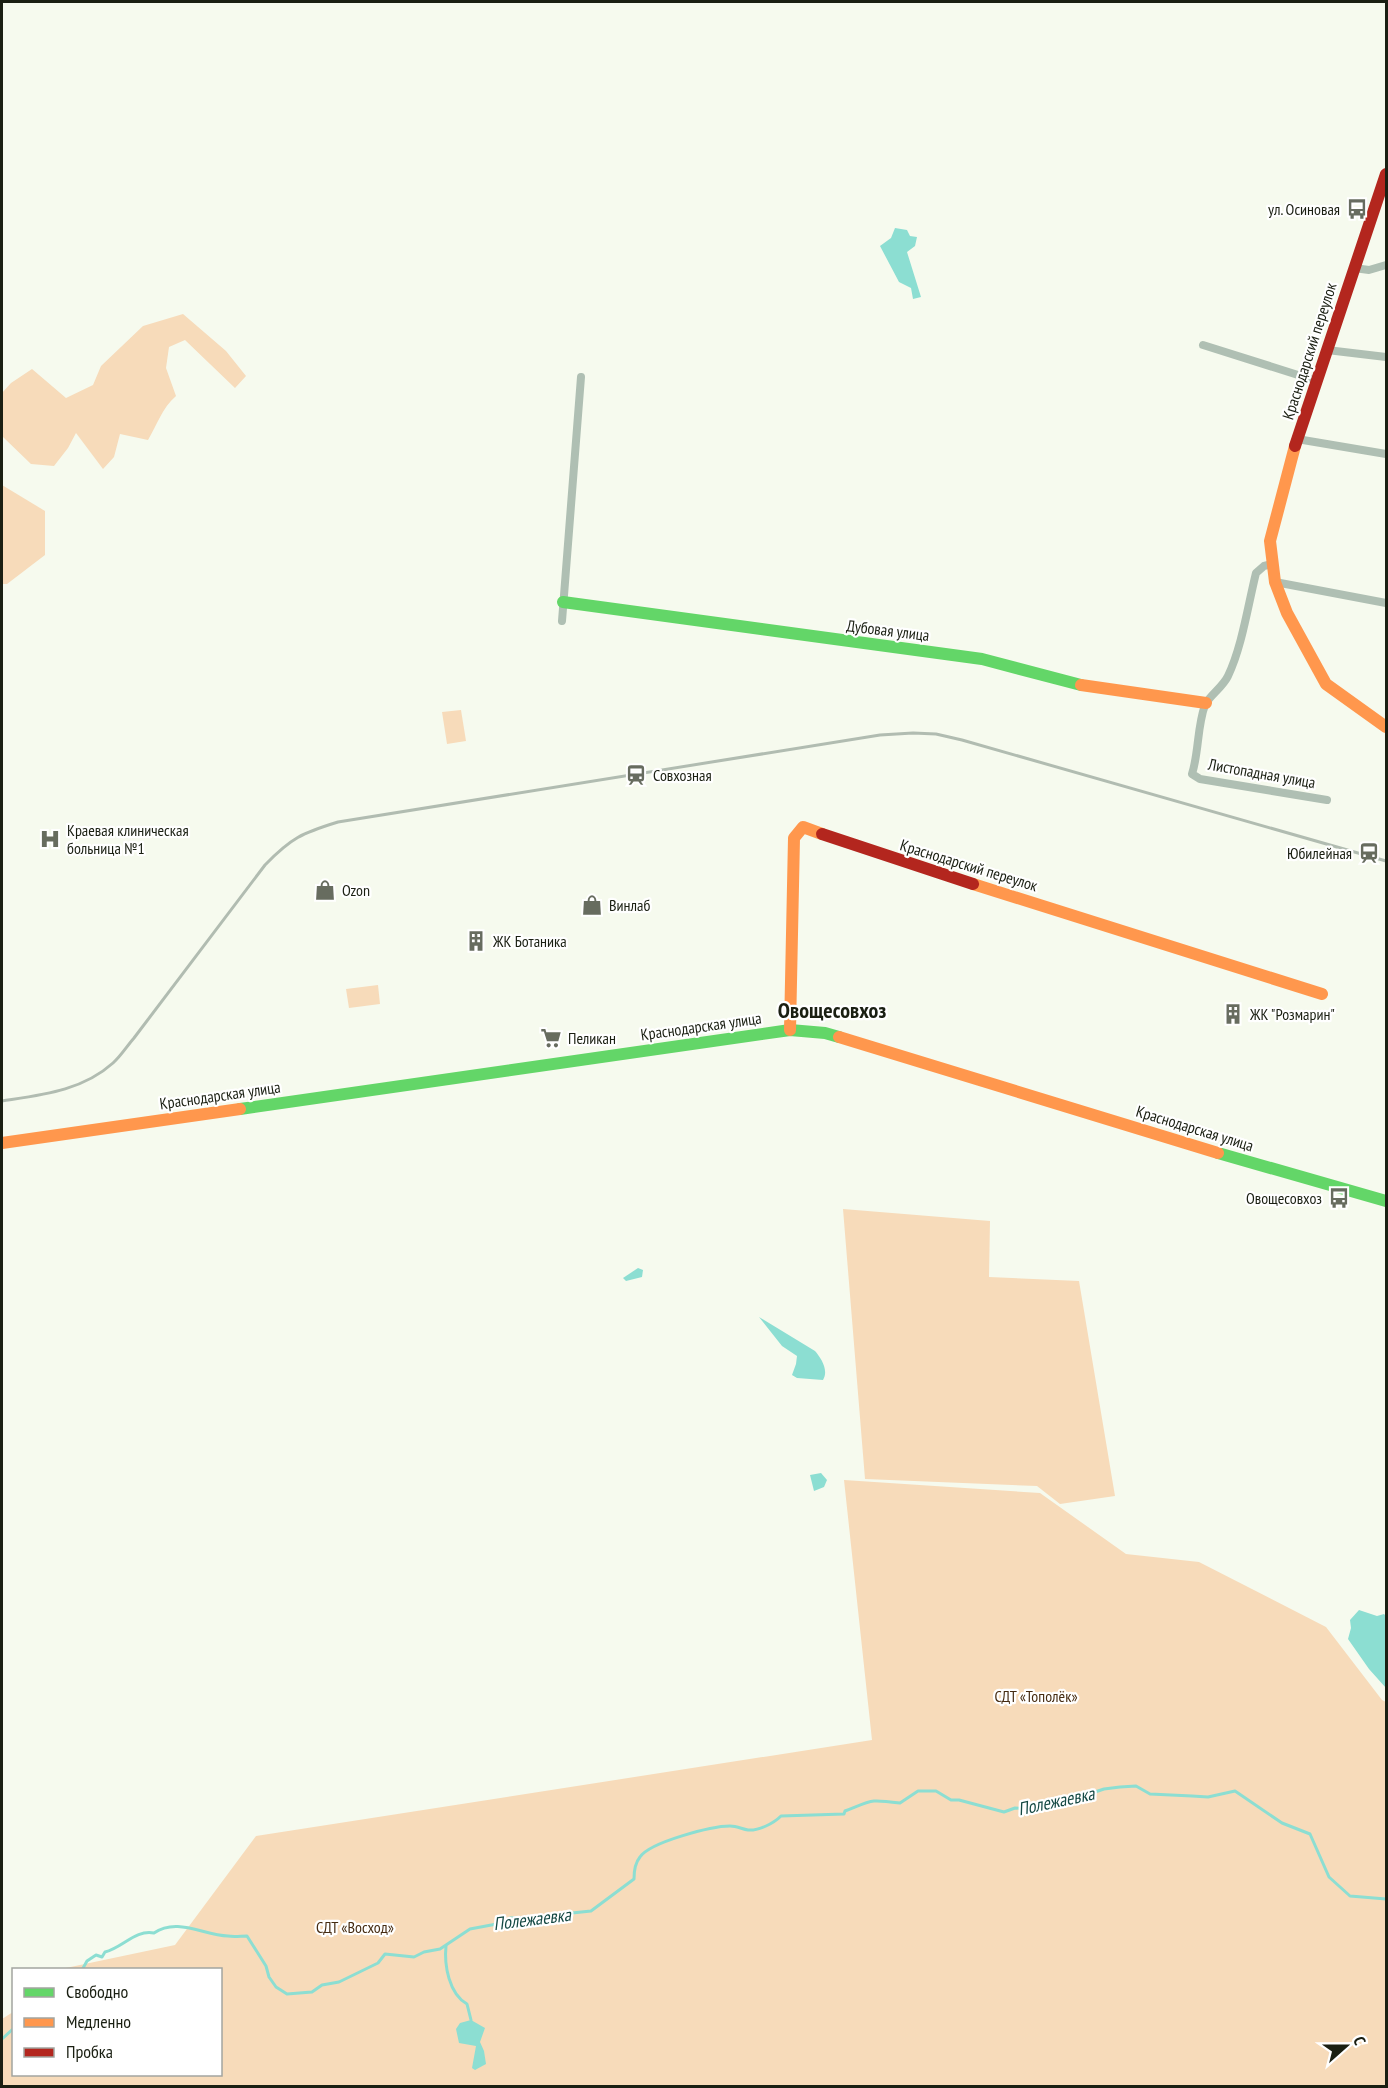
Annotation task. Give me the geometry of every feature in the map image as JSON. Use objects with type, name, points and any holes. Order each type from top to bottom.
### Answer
[{"type":"street","name":"Краснодарский переулок","points":[[1386,174],[1297,439],[1270,541],[1275,582],[1303,648],[1326,684],[1386,727]]},
{"type":"street","points":[[1354,268],[1369,270],[1386,265]]},
{"type":"street","points":[[1203,345],[1317,381]]},
{"type":"street","points":[[1327,350],[1386,357]]},
{"type":"street","points":[[562,621],[581,377]]},
{"type":"street","points":[[1297,439],[1386,454]]},
{"type":"street","points":[[1206,703],[1227,678],[1256,573],[1263,566],[1272,564]]},
{"type":"street","points":[[1275,582],[1386,603]]},
{"type":"street","name":"Дубовая улица","points":[[563,602],[982,659],[1087,687],[1206,703]]},
{"type":"street","name":"Листопадная улица","points":[[1206,703],[1192,774],[1200,779],[1327,800]]},
{"type":"street","name":"Краснодарский переулок","points":[[790,1030],[794,838],[803,827],[905,863],[1322,994]]},
{"type":"street","name":"Краснодарская улица","points":[[2,1143],[790,1030],[825,1033],[1212,1151],[1386,1201]]},
{"type":"green space","points":[[183,314],[226,351],[246,376],[235,388],[185,340],[169,347],[166,368],[176,396],[163,411],[148,440],[120,434],[114,457],[103,469],[76,433],[54,466],[31,464],[3,437],[2,393],[11,383],[32,369],[66,398],[93,385],[101,366],[143,326]]},
{"type":"green space","points":[[2,485],[45,511],[45,555],[7,584],[2,584]]},
{"type":"green space","points":[[461,710],[466,741],[447,744],[442,712]]},
{"type":"green space","points":[[378,985],[380,1004],[349,1008],[346,989]]},
{"type":"green space","points":[[843,1209],[990,1221],[989,1277],[1079,1281],[1115,1496],[1060,1504],[1037,1486],[865,1479]]},
{"type":"green space","points":[[844,1480],[1040,1493],[1126,1554],[1199,1562],[1326,1627],[1382,1700],[1386,1702],[1386,2086],[2,2086],[2,2019],[12,2013],[12,2076],[222,2076],[222,1968],[66,1968],[175,1945],[256,1836],[872,1740]]},
{"type":"water","points":[[895,228],[907,230],[910,236],[917,237],[915,246],[907,252],[921,297],[913,299],[911,288],[899,282],[880,246],[891,238]]},
{"type":"water","points":[[638,1268],[643,1270],[642,1277],[626,1281],[623,1278]]},
{"type":"water","points":[[759,1317],[815,1351],[825,1368],[823,1380],[797,1378],[792,1375],[797,1356],[782,1346]]},
{"type":"water","points":[[821,1473],[827,1480],[824,1487],[814,1491],[810,1475]]},
{"type":"water","points":[[1359,1610],[1377,1616],[1384,1614],[1386,1616],[1386,1688],[1348,1639],[1351,1628],[1350,1620]]},
{"type":"water","points":[[471,2020],[485,2028],[480,2042],[486,2064],[475,2070],[472,2068],[476,2046],[459,2043],[456,2029],[460,2023]]},
{"type":"waterway","name":"Полежаевка","points":[[83,1968],[87,1961],[96,1955],[102,1957],[105,1952],[135,1936],[154,1933],[163,1928],[181,1927],[219,1935],[247,1936],[276,1987],[287,1994],[312,1992],[322,1985],[339,1982],[378,1963],[385,1954],[414,1957],[424,1952],[440,1949],[470,1929],[502,1923],[510,1918],[539,1917],[553,1920],[572,1913],[591,1911],[634,1879],[637,1862],[646,1851],[682,1836],[721,1827],[757,1829],[781,1816],[844,1814],[845,1811],[871,1801],[900,1803],[918,1791],[936,1791],[951,1800],[1004,1812],[1015,1808],[1027,1809],[1052,1801],[1071,1800],[1104,1789],[1120,1787],[1136,1786],[1150,1794],[1208,1797],[1235,1791],[1282,1823],[1310,1834],[1329,1877],[1350,1896],[1386,1899]]},
{"type":"waterway","name":"Полежаевка","points":[[446,1946],[449,1978],[456,1993],[467,2004],[471,2020]]},
{"type":"waterway","name":"Полежаевка","points":[[2,2039],[12,2030]]},
{"type":"railway","points":[[2,1101],[46,1094],[75,1086],[113,1063],[265,865],[282,848],[298,837],[338,822],[880,735],[913,733],[936,734],[962,740],[1386,861]]},
{"type":"traffic: fast","points":[[563,602],[982,659],[1081,685]]},
{"type":"traffic: fast","points":[[240,1109],[790,1030],[825,1033],[839,1037]]},
{"type":"traffic: fast","points":[[1218,1153],[1386,1201]]},
{"type":"traffic: slow","points":[[1295,446],[1270,541],[1275,582],[1287,613],[1326,684],[1386,727]]},
{"type":"traffic: slow","points":[[1081,685],[1206,703]]},
{"type":"traffic: slow","points":[[790,1030],[794,838],[803,827],[822,834]]},
{"type":"traffic: slow","points":[[973,884],[1322,994]]},
{"type":"traffic: slow","points":[[839,1037],[1218,1153]]},
{"type":"traffic: slow","points":[[2,1143],[240,1109]]},
{"type":"traffic: jam","points":[[1295,446],[1386,174]]},
{"type":"traffic: jam","points":[[822,834],[973,884]]},
{"type":"place","name":"ул. Осиновая","points":[[1357,209]]},
{"type":"place","name":"Совхозная","points":[[636,775]]},
{"type":"place","name":"Краевая клиническая больница №1","points":[[50,839]]},
{"type":"place","name":"Юбилейная","points":[[1369,853]]},
{"type":"place","name":"Ozon","points":[[325,890]]},
{"type":"place","name":"Винлаб","points":[[592,905]]},
{"type":"place","name":"ЖК Ботаника","points":[[476,941]]},
{"type":"place","name":"ЖК \"Розмарин\"","points":[[1233,1014]]},
{"type":"place","name":"Пеликан","points":[[551,1038]]},
{"type":"place","name":"Овощесовхоз","points":[[1339,1198]]},
{"type":"district","name":"Овощесовхоз","points":[[832,1010]]},
{"type":"park label","name":"СДТ «Тополёк»","points":[[1036,1696]]},
{"type":"park label","name":"СДТ «Восход»","points":[[355,1927]]}]
